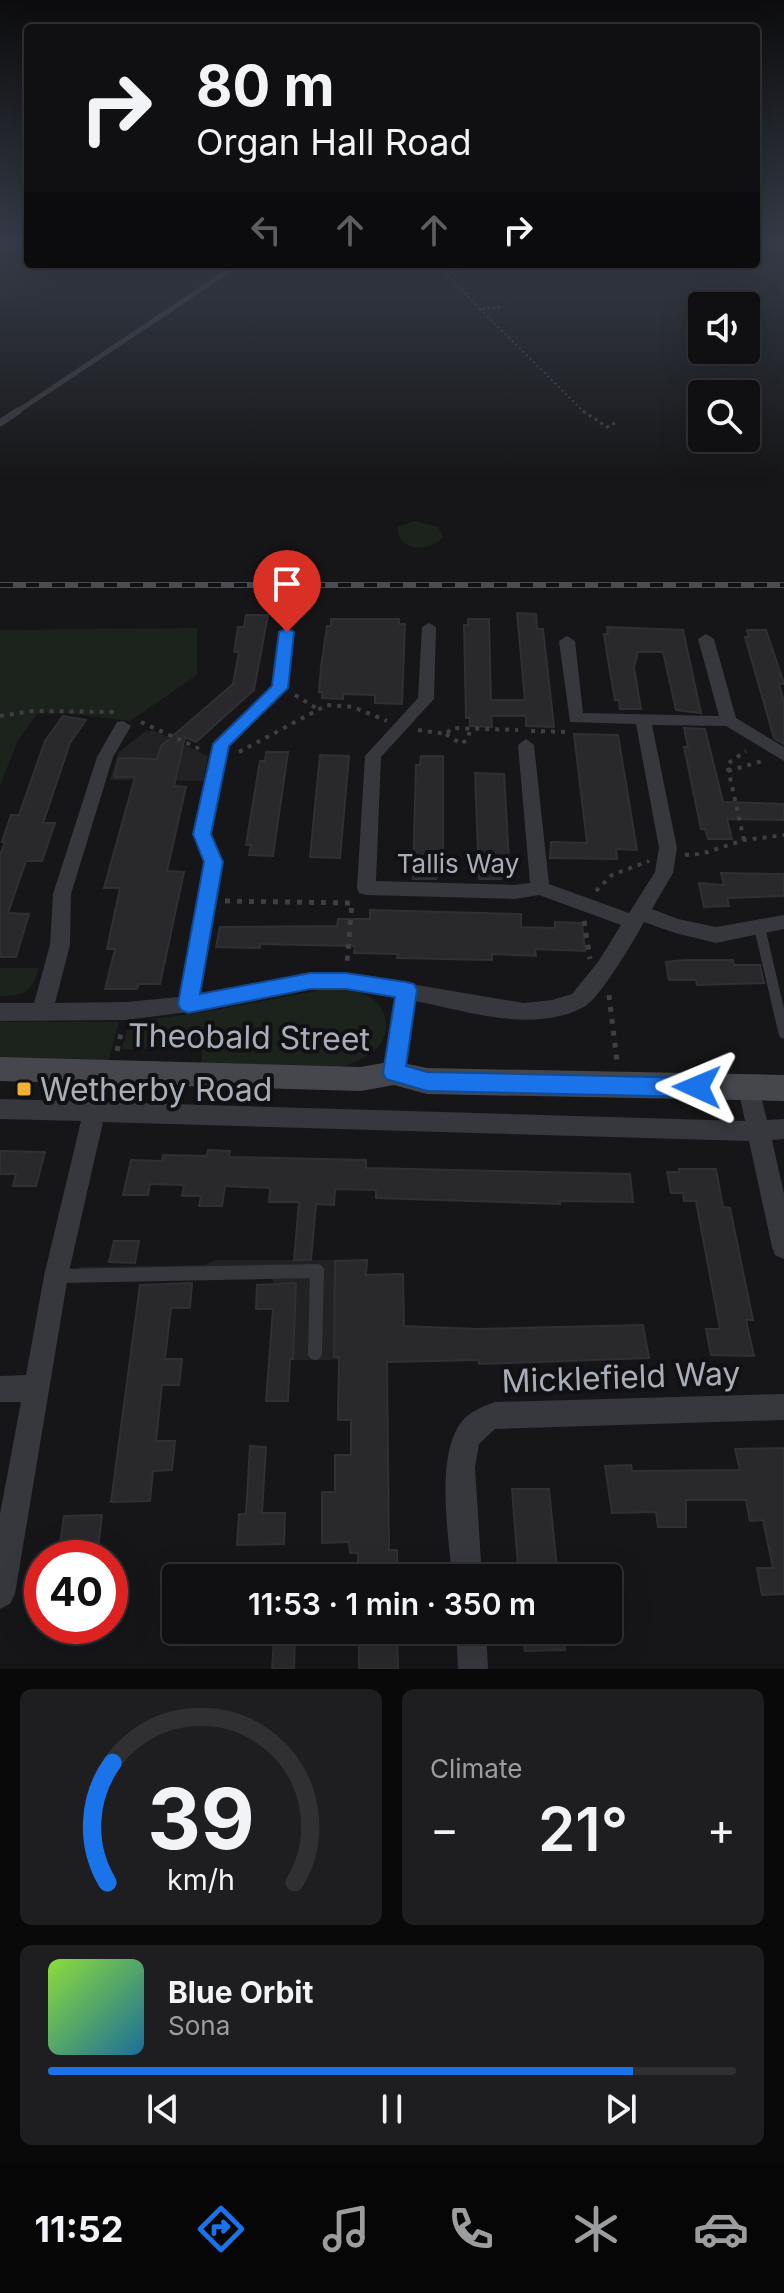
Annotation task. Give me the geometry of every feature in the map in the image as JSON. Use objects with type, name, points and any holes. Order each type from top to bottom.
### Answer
[{"type":"street","name":"Tallis Way","points":[[429,627],[426,699],[373,756],[366,888],[515,892],[540,888],[637,917],[716,935],[784,922]]},
{"type":"street","points":[[188,1004],[214,862],[202,834],[219,751],[221,744],[277,693],[287,632]]},
{"type":"street","points":[[706,639],[729,721]]},
{"type":"street","points":[[567,641],[576,718],[729,721],[784,755]]},
{"type":"street","points":[[0,1012],[126,1011],[188,1004],[310,981],[346,981],[524,1012],[579,1000],[605,968],[664,873],[668,848],[643,719]]},
{"type":"street","points":[[42,1012],[60,945],[62,894],[105,757],[128,720]]},
{"type":"street","points":[[526,745],[540,888]]},
{"type":"street","points":[[394,1073],[406,990]]},
{"type":"street","name":"Theobald Street","points":[[0,1069],[361,1079],[394,1073],[427,1081],[784,1088]]},
{"type":"street","points":[[749,1088],[784,1247]]},
{"type":"street","points":[[0,1109],[757,1131],[784,1129]]},
{"type":"street","points":[[0,1594],[56,1276],[94,1111]]},
{"type":"street","points":[[0,1389],[36,1388]]},
{"type":"street","name":"Micklefield Way","points":[[466,1564],[460,1466],[466,1440],[479,1422],[495,1415],[784,1407]]},
{"type":"street","points":[[472,1644],[473,1669]]},
{"type":"lane","points":[[0,423],[150,323]]},
{"type":"lane","points":[[759,925],[784,1033]]},
{"type":"lane","points":[[56,1276],[317,1271],[315,1353]]},
{"type":"path","points":[[492,323],[559,392],[577,404],[587,418],[607,427],[615,423]]},
{"type":"path","points":[[277,693],[301,696],[316,708]]},
{"type":"path","points":[[0,716],[32,711],[108,710],[202,750],[240,752],[316,708],[327,705],[353,707],[400,727],[446,734],[461,744],[468,739],[470,729]]},
{"type":"path","points":[[446,734],[452,728],[572,732]]},
{"type":"path","points":[[744,840],[727,764],[760,742]]},
{"type":"path","points":[[728,771],[784,755]]},
{"type":"path","points":[[207,900],[352,903],[346,981]]},
{"type":"path","points":[[605,968],[620,1086]]},
{"type":"shaded area","points":[[415,521],[438,527],[443,537],[430,546],[409,545],[399,535],[397,527]]},
{"type":"shaded area","points":[[197,628],[197,675],[130,721],[66,713],[37,714],[17,742],[0,786],[0,630]]},
{"type":"shaded area","points":[[152,730],[208,756],[203,781],[110,780],[118,753],[144,732]]},
{"type":"shaded area","points":[[0,968],[39,968],[26,991],[0,996]]},
{"type":"shaded area","points":[[320,990],[359,992],[377,1003],[385,1017],[386,1028],[379,1046],[353,1063],[333,1069],[202,1065],[202,1049],[122,1049],[129,1022],[205,1012]]},
{"type":"shaded area","points":[[0,1022],[119,1022],[108,1062],[0,1060]]},
{"type":"shaded area","points":[[215,1260],[357,1260],[356,1360],[270,1360],[273,1278],[77,1282],[79,1267],[205,1265]]},
{"type":"building","points":[[517,613],[536,614],[537,629],[543,629],[554,727],[526,726],[526,716],[491,716],[492,727],[470,726],[470,718],[466,718],[464,625],[468,625],[468,619],[489,619],[491,700],[525,700]]},
{"type":"building","points":[[246,615],[268,615],[254,690],[196,742],[185,737],[174,786],[186,787],[167,871],[184,872],[160,984],[139,984],[137,989],[105,989],[115,949],[107,949],[120,888],[104,888],[135,777],[114,777],[119,758],[157,759],[161,746],[233,684],[239,652],[234,652],[238,627],[244,627]]},
{"type":"building","points":[[331,619],[399,619],[399,624],[405,624],[402,704],[375,703],[375,695],[343,694],[343,699],[322,698],[322,692],[319,692],[321,667],[327,626],[331,626]]},
{"type":"building","points":[[607,627],[683,630],[701,713],[676,710],[663,652],[638,652],[634,667],[641,709],[620,709],[619,700],[615,700],[609,666],[604,634],[608,634]]},
{"type":"building","points":[[747,630],[766,630],[784,684],[779,684],[784,702],[784,744],[774,738],[745,637],[749,637]]},
{"type":"building","points":[[63,716],[86,720],[70,743],[43,823],[55,823],[42,861],[26,861],[8,913],[29,914],[16,957],[0,957],[0,855],[5,842],[2,842],[11,815],[19,815],[45,741]]},
{"type":"building","points":[[684,728],[705,729],[723,802],[784,804],[784,820],[727,819],[732,839],[708,839],[705,829],[701,829],[684,747],[688,747]]},
{"type":"building","points":[[574,734],[618,735],[637,850],[616,849],[617,859],[550,858],[551,842],[587,843]]},
{"type":"building","points":[[266,752],[288,752],[273,856],[249,855],[251,845],[246,845],[260,761],[265,761]]},
{"type":"building","points":[[320,755],[349,756],[340,858],[310,857]]},
{"type":"building","points":[[421,756],[443,756],[443,872],[436,872],[436,879],[413,879],[416,765],[420,765]]},
{"type":"building","points":[[475,773],[504,774],[510,879],[479,879]]},
{"type":"building","points":[[721,873],[784,874],[784,896],[727,898],[729,906],[704,907],[699,883],[724,885]]},
{"type":"building","points":[[370,910],[521,914],[521,927],[555,928],[555,922],[582,923],[585,951],[535,949],[536,956],[492,954],[492,960],[397,958],[398,954],[354,953],[355,946],[260,944],[260,948],[216,947],[220,927],[337,926],[338,919],[370,919]]},
{"type":"building","points":[[733,960],[734,965],[760,965],[764,983],[697,985],[696,980],[669,980],[666,962]]},
{"type":"building","points":[[208,1150],[230,1151],[229,1157],[366,1160],[366,1168],[630,1174],[633,1202],[560,1201],[560,1204],[376,1198],[376,1190],[335,1189],[334,1205],[316,1204],[311,1260],[294,1260],[299,1202],[269,1202],[270,1188],[225,1186],[222,1206],[199,1206],[201,1196],[182,1196],[184,1185],[150,1184],[148,1195],[123,1195],[131,1160],[162,1161],[163,1155],[207,1156]]},
{"type":"building","points":[[0,1151],[45,1152],[36,1186],[13,1186],[16,1174],[0,1174]]},
{"type":"building","points":[[679,1169],[716,1169],[723,1207],[730,1208],[753,1320],[746,1320],[754,1356],[711,1355],[706,1329],[720,1329],[696,1201],[684,1201],[683,1193],[671,1193],[667,1172],[679,1172]]},
{"type":"building","points":[[114,1241],[139,1241],[135,1263],[109,1262]]},
{"type":"building","points":[[367,1260],[366,1275],[403,1274],[404,1326],[477,1329],[643,1325],[649,1358],[479,1364],[479,1360],[387,1362],[389,1550],[397,1550],[398,1564],[358,1564],[358,1553],[350,1553],[349,1542],[322,1543],[322,1492],[335,1492],[335,1455],[351,1455],[351,1420],[338,1420],[339,1357],[334,1357],[335,1261]]},
{"type":"building","points":[[192,1283],[190,1308],[171,1308],[165,1359],[182,1359],[179,1385],[162,1385],[156,1441],[175,1441],[172,1470],[153,1471],[150,1501],[111,1502],[140,1285]]},
{"type":"building","points":[[296,1283],[288,1401],[266,1401],[273,1309],[256,1309],[257,1285]]},
{"type":"building","points":[[250,1446],[266,1447],[262,1513],[285,1513],[284,1544],[237,1545],[239,1514],[246,1514]]},
{"type":"building","points":[[784,1448],[784,1594],[762,1595],[757,1568],[773,1568],[763,1520],[750,1521],[746,1500],[686,1500],[686,1527],[658,1527],[656,1512],[612,1513],[605,1466],[631,1465],[632,1471],[740,1470],[735,1449]]},
{"type":"building","points":[[512,1489],[549,1489],[557,1564],[518,1564]]},
{"type":"building","points":[[102,1515],[99,1540],[61,1540],[64,1516]]},
{"type":"building","points":[[274,1644],[295,1644],[294,1669],[272,1669]]},
{"type":"building","points":[[359,1644],[397,1644],[398,1669],[359,1669]]},
{"type":"building","points":[[524,1644],[564,1644],[565,1650],[525,1651]]},
{"type":"railway","points":[[0,585],[784,585]]},
{"type":"place","name":"Wetherby Road","points":[[24,1089]]},
{"type":"route","points":[[287,632],[280,688],[221,744],[202,834],[214,862],[188,1004],[310,981],[346,981],[406,990],[394,1073],[427,1081],[697,1087]]}]
